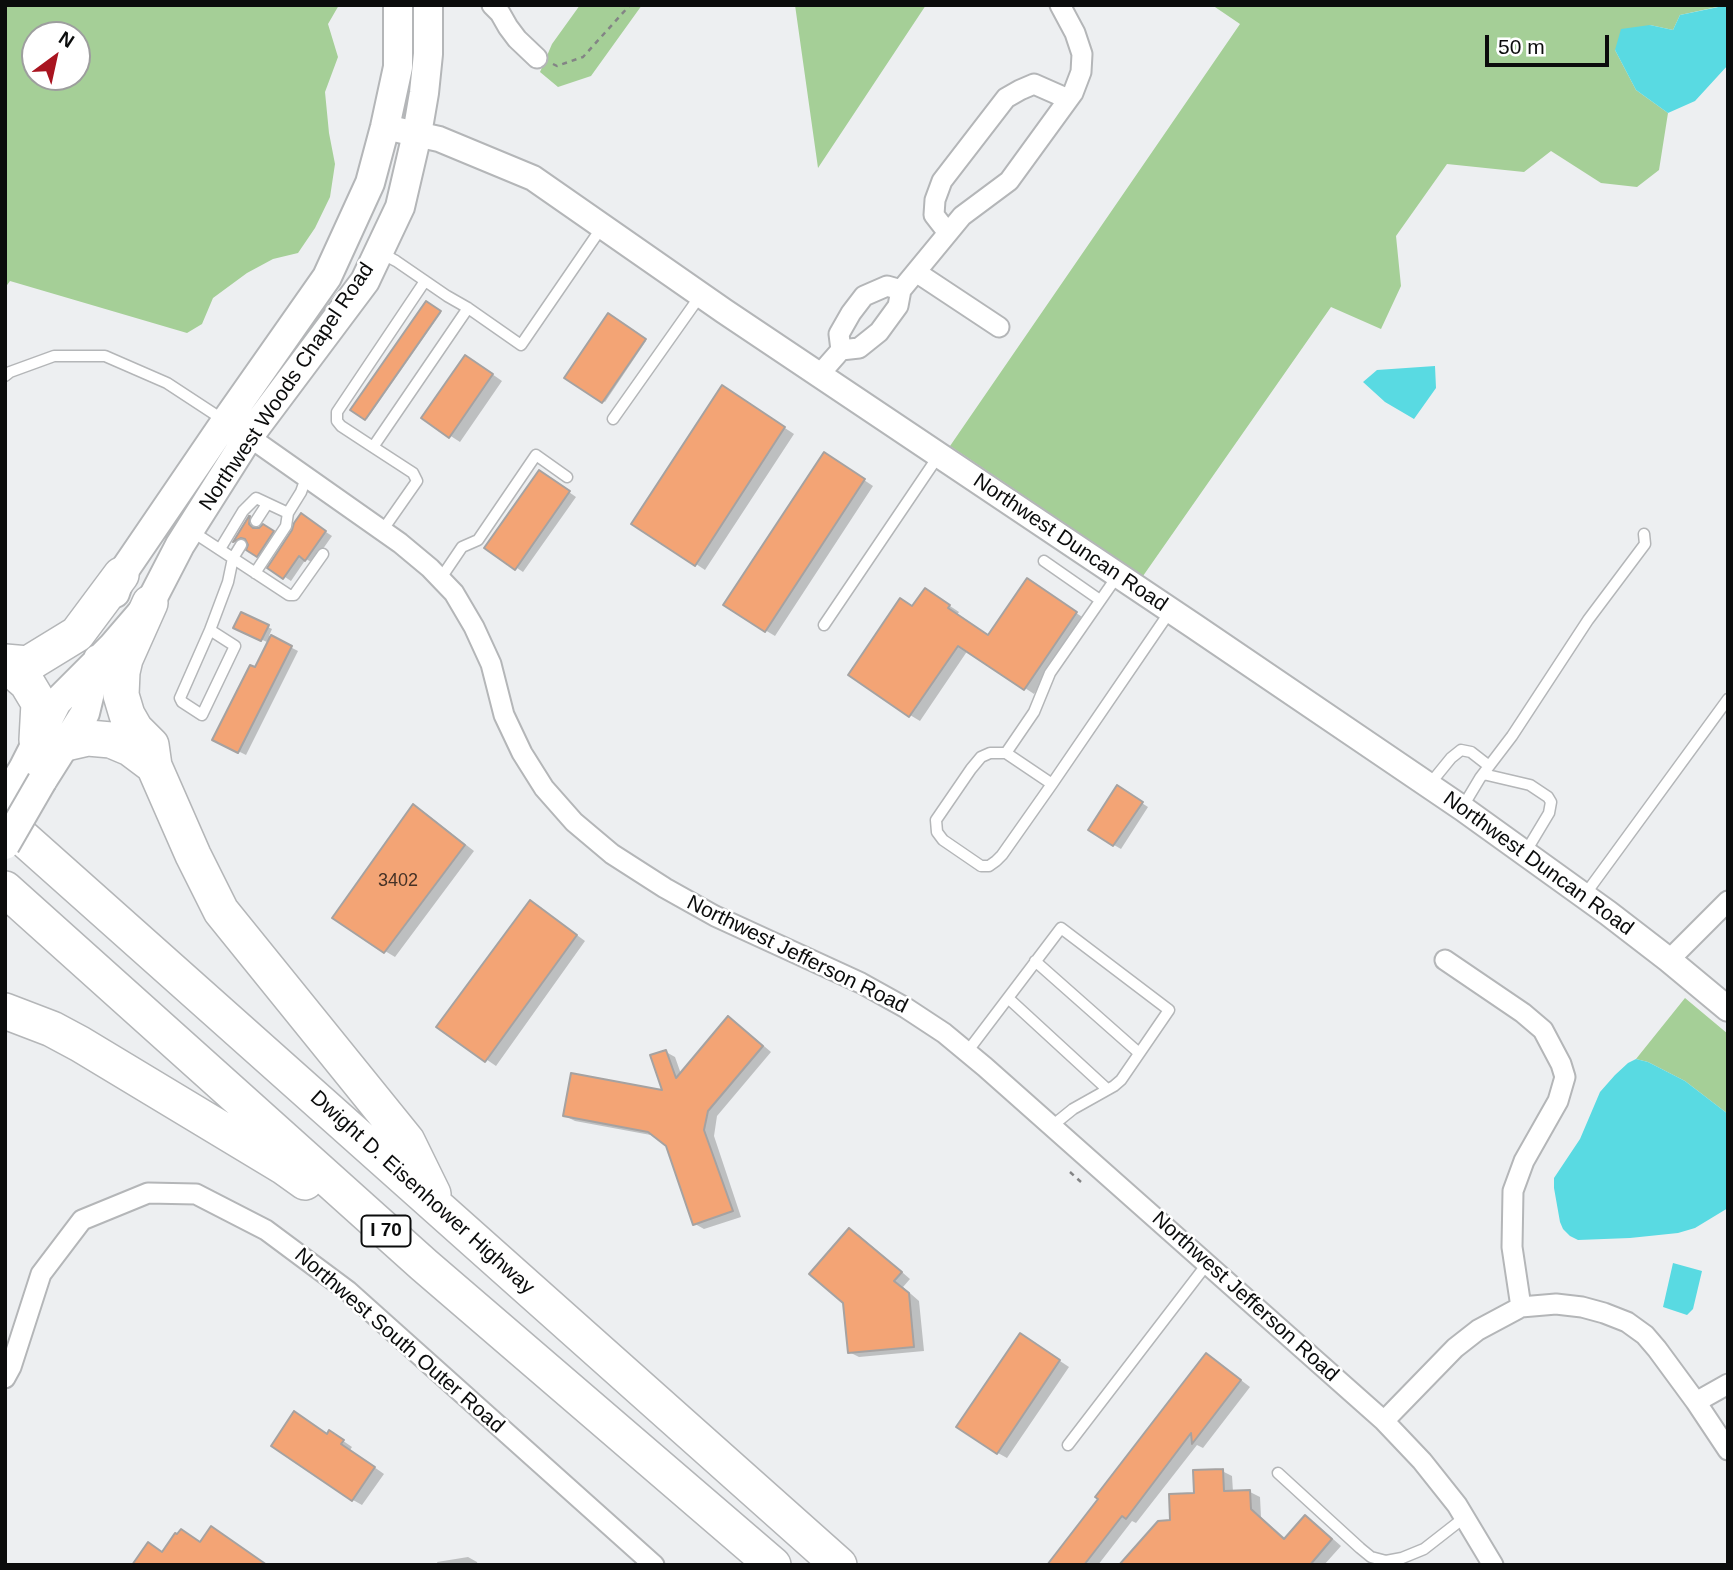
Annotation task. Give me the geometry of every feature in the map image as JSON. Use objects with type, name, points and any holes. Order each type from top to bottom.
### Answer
[{"type":"highway","points":[[5,663],[28,664],[77,634],[121,575]]},
{"type":"highway","points":[[150,603],[125,660],[121,695],[135,729],[151,745],[155,766],[193,855],[221,911],[407,1141],[440,1210]]},
{"type":"highway","points":[[5,663],[27,683],[39,703],[42,759],[88,738],[111,740],[130,748],[155,766]]},
{"type":"highway","name":"Dwight D. Eisenhower Highway","points":[[5,822],[839,1565]]},
{"type":"highway","name":"I 70","points":[[5,889],[424,1265],[773,1565]]},
{"type":"highway","points":[[5,1011],[52,1029],[80,1044],[284,1167],[424,1265]]},
{"type":"main road","name":"Northwest Woods Chapel Road","points":[[5,799],[85,713],[121,575],[327,277],[370,183],[385,127],[398,66],[398,5]]},
{"type":"main road","name":"Northwest Woods Chapel Road","points":[[98,659],[113,646],[150,603],[180,545],[249,436],[365,281],[400,207],[417,134],[428,54],[428,5]]},
{"type":"main road","name":"Northwest Woods Chapel Road","points":[[5,845],[42,759]]},
{"type":"street","points":[[492,5],[517,39],[537,58]]},
{"type":"street","points":[[819,375],[841,350],[859,348],[879,332],[898,306],[901,289],[962,216],[1009,181],[1073,93],[1081,72],[1082,54],[1075,33],[1060,5]]},
{"type":"street","points":[[948,233],[934,215],[935,200],[942,181],[1006,98],[1034,84],[1068,99]]},
{"type":"street","name":"Northwest Duncan Road","points":[[385,127],[439,139],[533,178],[701,295],[1462,808],[1669,960],[1728,1009]]},
{"type":"street","points":[[916,272],[999,327]]},
{"type":"street","points":[[841,350],[839,334],[864,296],[887,285],[901,289]]},
{"type":"street","name":"Northwest Jefferson Road","points":[[226,421],[400,543],[454,593],[491,664],[504,715],[522,753],[544,788],[574,822],[612,854],[664,888],[715,916],[872,989],[944,1032],[1384,1421],[1422,1461],[1465,1517],[1493,1565]]},
{"type":"street","points":[[1669,960],[1728,901]]},
{"type":"street","points":[[1445,960],[1523,1013],[1542,1030],[1562,1064],[1565,1077],[1558,1101],[1524,1161],[1513,1191],[1512,1247],[1521,1307]]},
{"type":"street","name":"Northwest South Outer Road","points":[[5,1378],[41,1274],[82,1220],[148,1193],[197,1194],[266,1230],[348,1291],[654,1565]]},
{"type":"street","points":[[1384,1421],[1455,1348],[1478,1330],[1521,1307],[1556,1304],[1604,1313],[1627,1322],[1645,1335],[1696,1402],[1728,1450]]},
{"type":"street","points":[[1696,1402],[1728,1384]]},
{"type":"lane","points":[[379,252],[521,345],[603,226]]},
{"type":"lane","points":[[382,532],[417,481],[413,472],[341,426],[337,421],[337,412],[425,281]]},
{"type":"lane","points":[[613,419],[701,295]]},
{"type":"lane","points":[[373,447],[468,308]]},
{"type":"lane","points":[[5,376],[54,356],[105,356],[167,383],[226,421]]},
{"type":"lane","points":[[440,578],[462,547],[478,540],[536,455],[567,477]]},
{"type":"lane","points":[[824,625],[939,456]]},
{"type":"lane","points":[[255,573],[286,526],[288,513],[306,478]]},
{"type":"lane","points":[[220,549],[244,509],[256,498],[288,513]]},
{"type":"lane","points":[[256,521],[267,504]]},
{"type":"lane","points":[[190,530],[289,595],[294,595],[323,554]]},
{"type":"lane","points":[[1462,808],[1588,620],[1645,544],[1644,534]]},
{"type":"lane","points":[[210,631],[235,646],[202,715],[180,698],[210,631],[228,582],[233,558],[241,545]]},
{"type":"lane","points":[[1044,561],[1100,600]]},
{"type":"lane","points":[[1006,753],[1034,712],[1049,673],[1118,575]]},
{"type":"lane","points":[[1052,784],[1006,753],[990,753],[981,757],[971,769],[936,820],[937,832],[943,840],[981,866],[989,866],[1002,855],[1052,784],[1171,610]]},
{"type":"lane","points":[[1584,896],[1728,699]]},
{"type":"lane","points":[[1429,786],[1451,758],[1461,750],[1471,752],[1486,770],[1530,785],[1548,797],[1551,802],[1549,813],[1525,853]]},
{"type":"lane","points":[[967,1052],[1060,928],[1169,1010],[1121,1080],[1073,1109],[1052,1126]]},
{"type":"lane","points":[[1035,961],[1139,1054]]},
{"type":"lane","points":[[1008,998],[1107,1089]]},
{"type":"lane","points":[[1068,1444],[1207,1264]]},
{"type":"lane","points":[[1278,1473],[1371,1557],[1386,1561],[1424,1549],[1465,1517]]},
{"type":"path","points":[[537,58],[558,66],[583,57],[630,5]]},
{"type":"path","points":[[1070,1172],[1081,1182]]},
{"type":"green space","points":[[5,5],[339,5],[328,24],[338,57],[325,92],[335,164],[330,197],[315,228],[298,253],[273,259],[247,273],[213,298],[202,324],[187,333],[10,281],[5,288]]},
{"type":"green space","points":[[580,5],[642,5],[591,76],[558,87],[540,72],[552,44]]},
{"type":"green space","points":[[795,5],[926,5],[818,168]]},
{"type":"green space","points":[[1212,5],[1726,5],[1680,15],[1673,30],[1650,25],[1615,50],[1636,90],[1668,113],[1659,170],[1637,187],[1601,183],[1551,151],[1524,172],[1447,164],[1396,236],[1401,286],[1381,329],[1331,307],[1143,576],[950,446],[1240,24]]},
{"type":"green space","points":[[1685,998],[1728,1034],[1728,1114],[1685,1081],[1648,1062],[1636,1059]]},
{"type":"water","points":[[1728,5],[1728,65],[1695,101],[1668,113],[1636,90],[1615,50],[1621,29],[1650,25],[1673,30],[1680,15]]},
{"type":"water","points":[[1435,366],[1436,388],[1414,419],[1385,402],[1363,382],[1377,370]]},
{"type":"water","points":[[1636,1059],[1648,1062],[1685,1081],[1728,1114],[1728,1208],[1695,1228],[1678,1233],[1578,1240],[1563,1229],[1560,1222],[1554,1178],[1580,1139],[1600,1092],[1628,1063]]},
{"type":"water","points":[[1673,1263],[1702,1271],[1693,1309],[1687,1315],[1663,1307]]},
{"type":"building","points":[[426,301],[441,311],[365,420],[350,410]]},
{"type":"building","points":[[608,313],[646,339],[602,403],[564,378]]},
{"type":"building","points":[[465,355],[493,374],[449,438],[421,418]]},
{"type":"building","points":[[722,385],[785,427],[695,566],[631,524]]},
{"type":"building","points":[[824,452],[865,479],[765,632],[723,605]]},
{"type":"building","points":[[539,470],[570,491],[515,570],[484,548]]},
{"type":"building","points":[[301,513],[326,531],[305,561],[299,556],[283,579],[267,568]]},
{"type":"building","points":[[249,516],[249,524],[253,528],[259,528],[263,524],[274,531],[257,557],[246,550],[248,545],[245,539],[233,542]]},
{"type":"building","points":[[1027,578],[1077,612],[1024,690],[958,646],[909,717],[848,675],[900,598],[912,606],[925,588],[950,605],[948,608],[988,635]]},
{"type":"building","points":[[241,612],[269,625],[261,641],[233,628]]},
{"type":"building","points":[[271,635],[292,646],[238,753],[212,740],[250,665],[255,667]]},
{"type":"building","points":[[1117,785],[1143,802],[1113,846],[1088,830]]},
{"type":"building","points":[[413,804],[465,845],[384,953],[332,918]]},
{"type":"building","points":[[530,900],[577,935],[485,1062],[436,1027]]},
{"type":"building","points":[[728,1016],[763,1046],[708,1111],[704,1130],[733,1211],[693,1225],[666,1146],[648,1132],[563,1116],[571,1073],[662,1090],[650,1055],[666,1050],[676,1078]]},
{"type":"building","points":[[849,1228],[902,1272],[894,1281],[909,1293],[914,1347],[848,1353],[843,1303],[809,1274]]},
{"type":"building","points":[[1020,1333],[1060,1360],[997,1454],[956,1427]]},
{"type":"building","points":[[1206,1353],[1241,1380],[1192,1444],[1191,1433],[1126,1519],[1122,1516],[1084,1565],[1047,1565],[1098,1499],[1095,1497]]},
{"type":"building","points":[[294,1411],[327,1434],[329,1430],[344,1440],[341,1444],[375,1467],[352,1501],[271,1446]]},
{"type":"building","points":[[1223,1469],[1224,1491],[1250,1490],[1251,1509],[1284,1539],[1305,1515],[1332,1539],[1310,1565],[1119,1565],[1158,1521],[1170,1520],[1169,1494],[1194,1493],[1193,1470]]},
{"type":"building","points":[[211,1526],[267,1565],[132,1565],[148,1542],[162,1552],[181,1529],[200,1542]]}]
